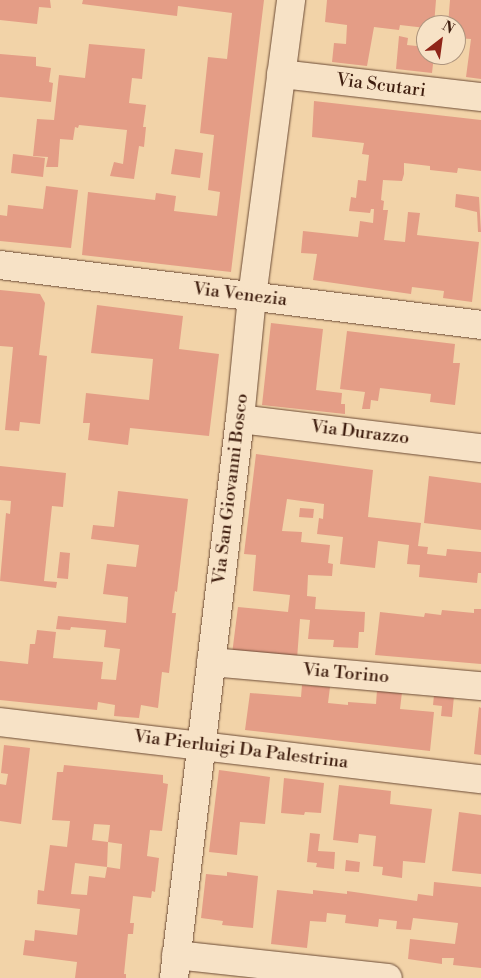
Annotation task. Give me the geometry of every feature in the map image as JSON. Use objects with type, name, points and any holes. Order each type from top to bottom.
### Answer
[{"type":"street","name":"Via San Giovanni Bosco","points":[[175,967],[240,419],[252,297],[291,0]]},
{"type":"street","name":"Via Scutari","points":[[281,74],[481,98]]},
{"type":"street","name":"Via Venezia","points":[[0,265],[481,325]]},
{"type":"street","name":"Via Durazzo","points":[[240,419],[481,448]]},
{"type":"street","name":"Via Torino","points":[[211,662],[481,686]]},
{"type":"street","name":"Via Pierluigi Da Palestrina","points":[[0,722],[481,779]]},
{"type":"street","points":[[175,967],[388,978]]},
{"type":"building","points":[[0,0],[50,0],[51,8],[39,7],[37,24],[0,20]]},
{"type":"building","points":[[83,0],[264,0],[231,272],[82,255],[88,192],[155,200],[156,193],[176,196],[174,211],[217,216],[220,192],[208,190],[214,135],[200,133],[208,57],[227,59],[232,13],[178,6],[177,16],[82,4]]},
{"type":"building","points":[[327,0],[436,0],[435,15],[416,15],[416,27],[400,25],[399,30],[374,27],[367,66],[332,62],[334,43],[346,44],[347,25],[325,22]]},
{"type":"building","points":[[450,0],[481,0],[481,79],[466,77],[471,39],[466,39],[466,15],[449,15]]},
{"type":"building","points":[[399,36],[408,38],[407,45],[416,46],[416,65],[433,65],[432,73],[396,69]]},
{"type":"building","points":[[89,44],[145,49],[142,79],[132,78],[129,103],[146,105],[143,127],[146,127],[144,147],[139,146],[134,179],[110,176],[114,162],[123,164],[127,130],[79,125],[78,128],[75,127],[73,140],[60,139],[58,167],[46,167],[48,157],[33,156],[37,119],[54,120],[59,75],[85,78]]},
{"type":"building","points":[[0,54],[36,57],[36,66],[51,68],[49,82],[53,83],[51,102],[0,97]]},
{"type":"building","points":[[314,101],[481,120],[481,171],[458,168],[457,173],[430,170],[430,166],[404,163],[402,181],[383,180],[381,200],[384,201],[383,210],[388,210],[384,240],[405,242],[408,212],[420,213],[417,235],[479,242],[472,302],[443,298],[444,291],[412,287],[411,294],[313,280],[317,254],[301,253],[303,231],[358,237],[360,221],[373,223],[374,209],[371,209],[370,213],[349,211],[351,197],[356,198],[358,180],[366,181],[369,155],[362,154],[364,143],[312,137]]},
{"type":"building","points":[[175,149],[203,153],[200,178],[171,174]]},
{"type":"building","points":[[13,154],[45,158],[43,177],[11,173]]},
{"type":"building","points":[[46,186],[78,190],[71,248],[0,241],[0,215],[7,216],[8,205],[43,209]]},
{"type":"building","points":[[456,194],[479,197],[481,232],[478,232],[477,212],[455,207]]},
{"type":"building","points":[[0,290],[40,294],[45,303],[39,355],[47,356],[40,424],[20,422],[19,431],[5,430],[13,347],[0,346]]},
{"type":"building","points":[[97,305],[183,316],[179,349],[219,354],[209,436],[130,428],[128,445],[88,440],[90,423],[83,423],[86,393],[149,400],[153,359],[91,353]]},
{"type":"building","points":[[271,323],[323,329],[316,390],[342,393],[341,404],[345,404],[345,414],[262,405]]},
{"type":"building","points":[[347,331],[455,344],[453,363],[460,363],[455,405],[430,402],[431,394],[380,388],[378,401],[371,400],[370,409],[362,409],[365,392],[340,389]]},
{"type":"building","points":[[256,454],[373,470],[368,517],[421,523],[418,546],[428,547],[427,554],[446,556],[447,549],[481,552],[481,573],[478,573],[477,583],[419,577],[420,565],[407,564],[409,545],[378,541],[375,568],[340,564],[343,537],[317,534],[319,518],[323,519],[324,504],[287,499],[282,531],[302,532],[301,542],[330,545],[328,563],[333,564],[332,576],[308,575],[307,596],[316,597],[315,609],[365,612],[364,632],[359,632],[358,648],[333,647],[334,640],[308,639],[310,620],[300,619],[297,659],[232,654],[238,607],[288,612],[290,595],[253,591],[256,555],[244,554]]},
{"type":"building","points":[[0,466],[66,473],[63,507],[52,506],[44,581],[57,582],[56,588],[0,581],[6,513],[10,514],[11,501],[0,500]]},
{"type":"building","points":[[429,476],[481,483],[481,530],[424,523]]},
{"type":"building","points":[[118,491],[188,499],[177,592],[175,591],[172,613],[176,613],[169,673],[162,672],[158,708],[141,705],[139,718],[114,716],[115,705],[98,702],[97,710],[0,700],[0,661],[28,664],[30,644],[35,644],[37,630],[56,632],[53,658],[103,662],[101,679],[116,680],[120,649],[104,647],[106,630],[71,627],[70,630],[56,629],[58,616],[126,623],[128,597],[103,594],[107,564],[136,567],[139,545],[91,539],[93,525],[114,527]]},
{"type":"building","points":[[300,508],[314,509],[313,518],[299,517]]},
{"type":"building","points":[[60,552],[70,553],[68,579],[57,578]]},
{"type":"building","points":[[474,609],[481,609],[481,664],[375,655],[380,612],[424,617],[425,613],[441,615],[442,610],[474,613]]},
{"type":"building","points":[[302,685],[330,687],[328,703],[348,705],[348,702],[376,704],[377,690],[402,692],[400,709],[434,712],[430,751],[245,730],[250,693],[301,697]]},
{"type":"building","points":[[434,695],[454,696],[452,717],[441,716],[442,706],[433,705]]},
{"type":"building","points":[[479,707],[481,708],[481,755],[474,754]]},
{"type":"building","points":[[4,745],[30,748],[21,824],[0,821],[0,784],[6,785],[8,774],[1,773]]},
{"type":"building","points":[[64,765],[163,775],[163,783],[168,784],[162,831],[150,830],[147,856],[159,858],[155,892],[152,891],[151,898],[133,896],[130,923],[134,923],[133,934],[128,934],[124,974],[126,974],[126,978],[75,978],[77,962],[23,955],[25,940],[34,941],[35,930],[77,935],[80,909],[37,904],[38,890],[44,891],[50,845],[67,847],[70,821],[52,820],[57,772],[63,772]],"holes":[[[94,824],[110,825],[108,842],[92,840]],[[108,842],[122,844],[120,869],[107,867]],[[75,863],[107,867],[105,878],[89,876],[87,895],[71,894]]]},
{"type":"building","points":[[219,770],[270,777],[265,824],[240,822],[237,855],[209,852]]},
{"type":"building","points":[[284,778],[324,783],[321,813],[305,812],[304,815],[281,813]]},
{"type":"building","points":[[339,785],[391,791],[390,804],[432,809],[425,863],[403,861],[402,878],[382,875],[383,867],[373,866],[376,836],[359,834],[358,843],[333,840]]},
{"type":"building","points":[[459,812],[481,815],[481,874],[452,871]]},
{"type":"building","points":[[310,833],[320,834],[318,851],[335,852],[334,869],[316,867],[317,863],[307,862]]},
{"type":"building","points":[[346,860],[360,862],[359,872],[345,871]]},
{"type":"building","points":[[227,872],[258,876],[253,928],[222,925],[223,921],[201,918],[206,874],[227,876]]},
{"type":"building","points":[[434,882],[481,887],[481,968],[453,965],[454,958],[442,958],[442,964],[408,959],[410,939],[455,944],[458,923],[413,918],[411,930],[396,929],[397,921],[379,919],[378,927],[345,923],[346,915],[327,913],[326,922],[310,921],[307,948],[271,944],[277,890],[313,894],[313,890],[347,894],[347,891],[417,901],[418,894],[433,896]]}]
